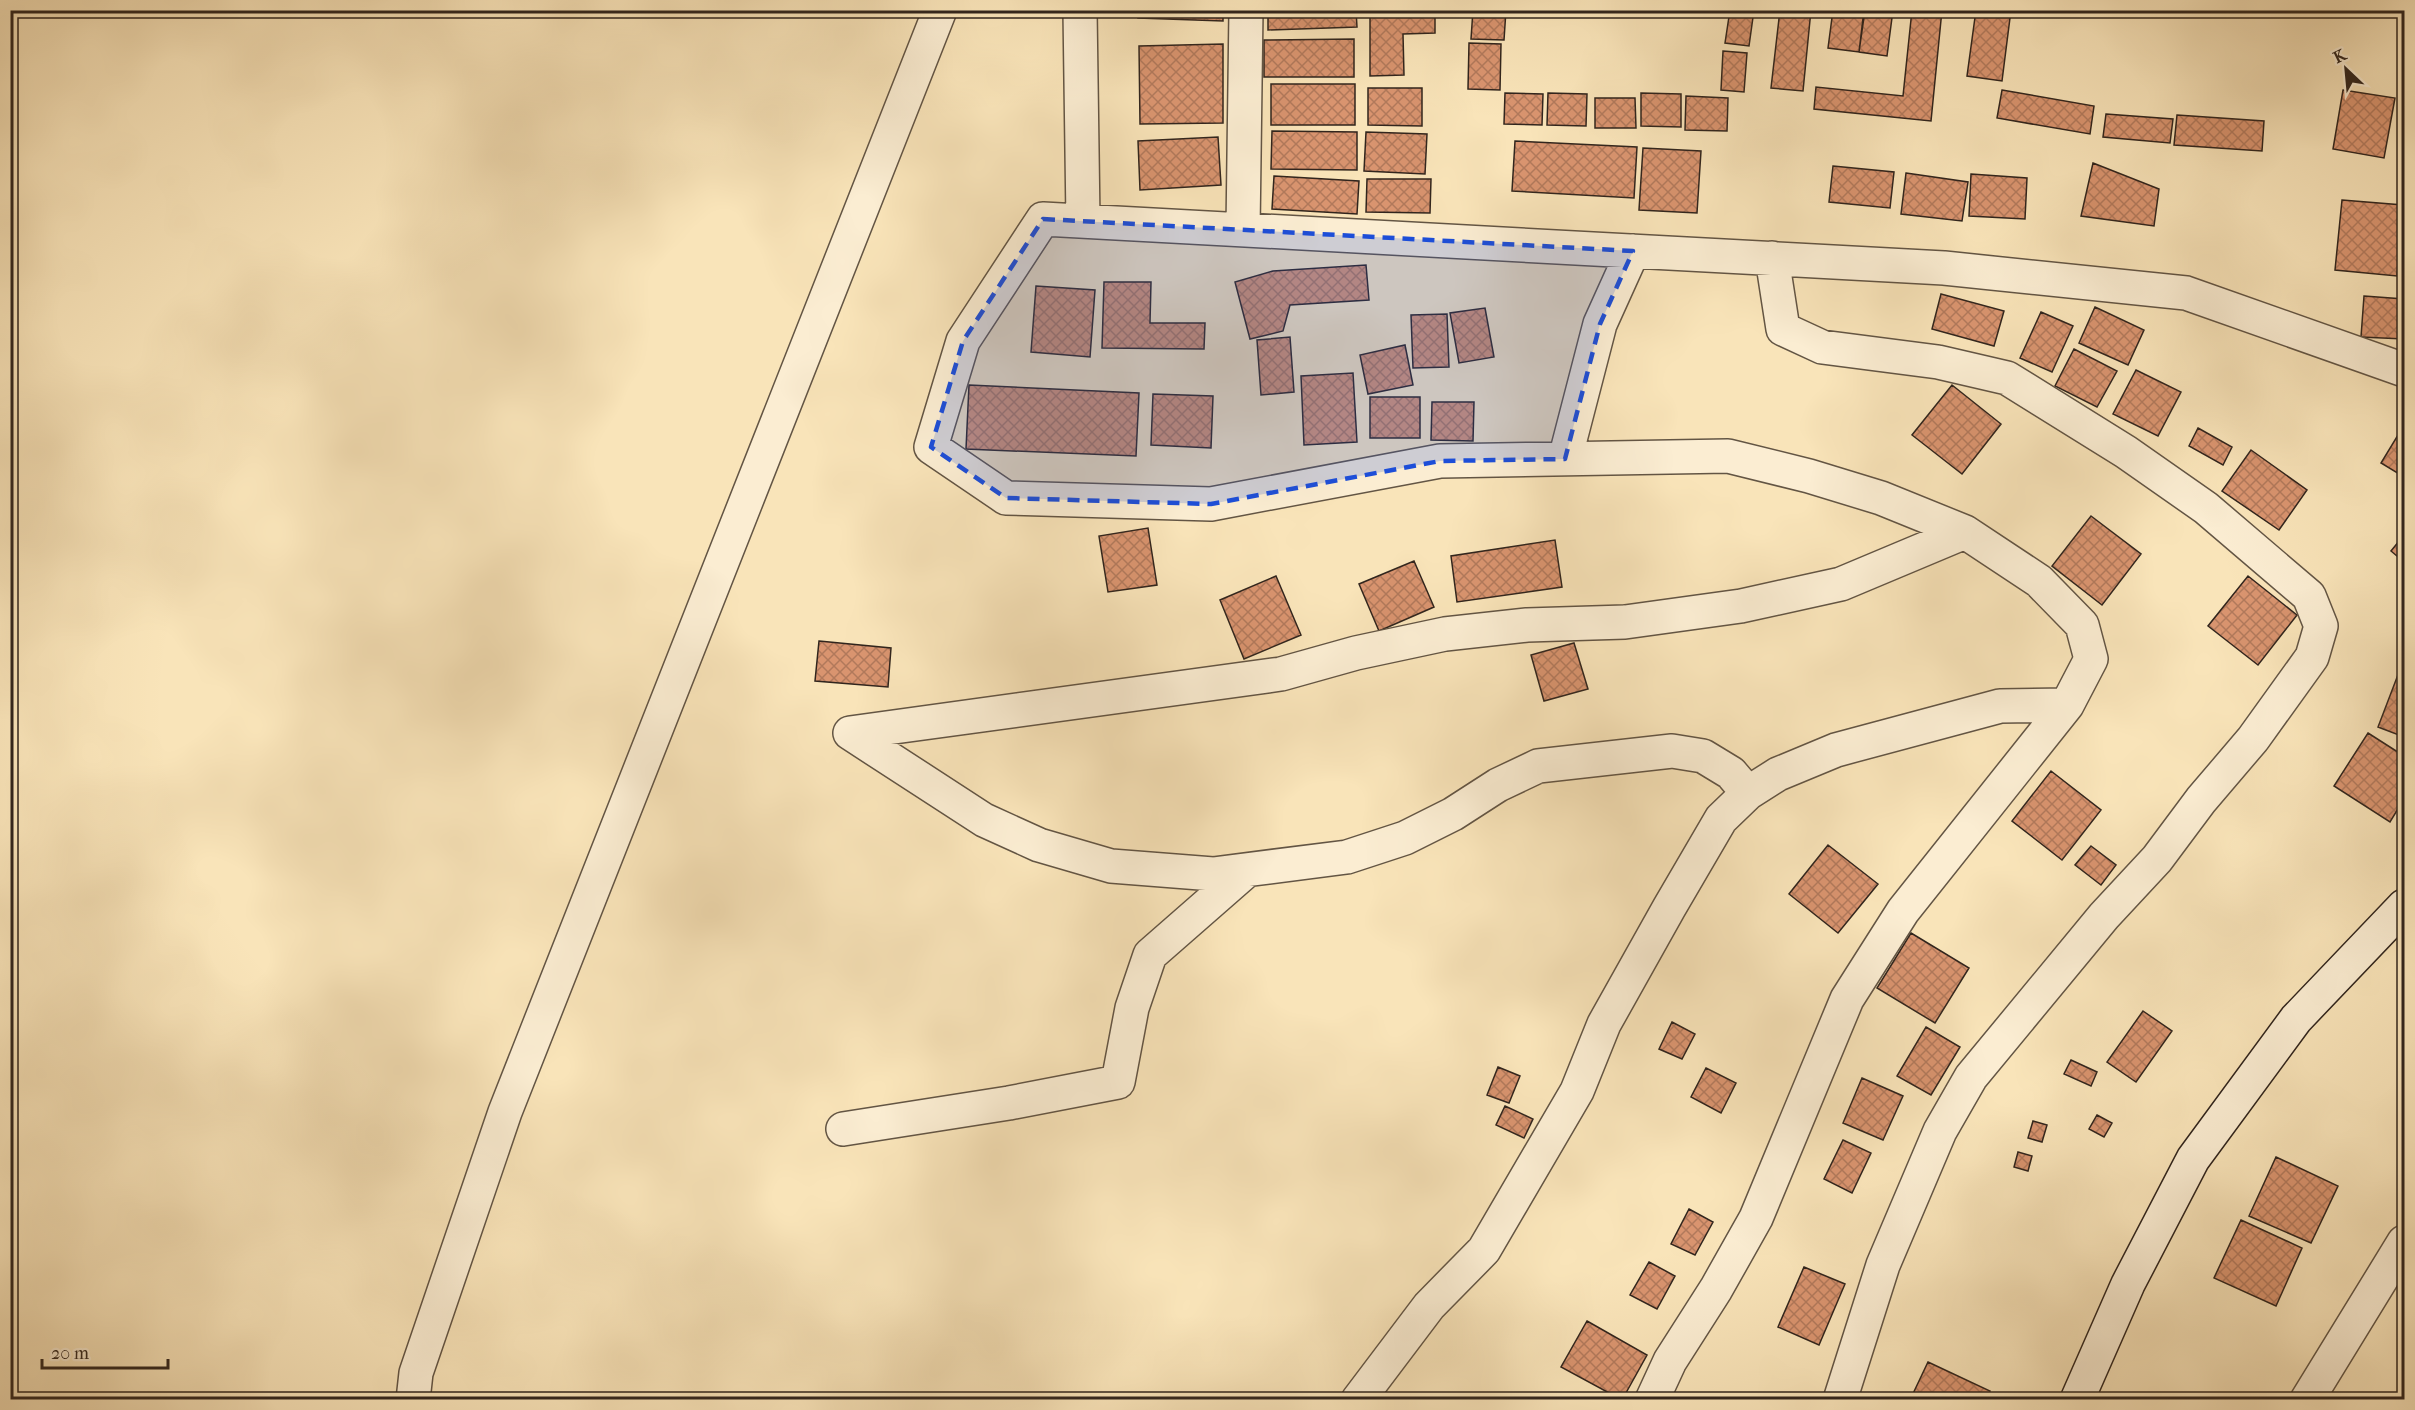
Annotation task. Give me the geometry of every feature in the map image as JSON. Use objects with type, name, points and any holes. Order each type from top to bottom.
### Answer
[{"type":"street","points":[[413,1400],[416,1373],[505,1112],[940,10]]},
{"type":"street","points":[[1080,10],[1083,220]]},
{"type":"street","points":[[1243,229],[1246,10]]},
{"type":"street","points":[[1652,1400],[1670,1361],[1756,1218],[1847,999],[1903,911],[2067,705],[2091,659],[2082,625],[2039,581],[1965,532],[1881,498],[1809,476],[1728,456],[1440,461],[1211,504],[1006,498],[930,447],[963,341],[1042,219],[1944,268],[2186,293],[2404,370]]},
{"type":"street","points":[[1565,459],[1600,324],[1633,251]]},
{"type":"street","points":[[1772,258],[1783,329],[1822,347],[1938,362],[2007,378],[2126,452],[2206,508],[2308,596],[2321,626],[2312,657],[2253,739],[2201,800],[2157,859],[2104,916],[1971,1077],[1940,1131],[1883,1265],[1840,1400]]},
{"type":"street","points":[[1748,793],[1731,773],[1703,756],[1672,751],[1538,766],[1498,785],[1453,814],[1405,838],[1347,857],[1213,874],[1111,866],[1039,845],[984,820],[850,733],[1281,674],[1356,653],[1445,634],[1527,625],[1625,622],[1741,606],[1841,584],[1965,532]]},
{"type":"street","points":[[1358,1400],[1429,1306],[1484,1250],[1577,1091],[1604,1024],[1669,908],[1722,819],[1748,793],[1778,774],[1836,750],[2000,706],[2067,705]]},
{"type":"street","points":[[843,1129],[1009,1103],[1118,1082],[1132,1008],[1150,955],[1246,871]]},
{"type":"street","points":[[2077,1400],[2128,1284],[2193,1159],[2296,1019],[2404,906]]},
{"type":"street","points":[[2307,1400],[2403,1250]]},
{"type":"highlighted area","points":[[1043,219],[1633,251],[1600,324],[1565,459],[1440,461],[1211,504],[1006,498],[931,447],[963,341]]},
{"type":"building","points":[[1139,10],[1223,10],[1223,21],[1138,18]]},
{"type":"building","points":[[1268,10],[1356,10],[1357,27],[1268,30]]},
{"type":"building","points":[[1370,10],[1435,10],[1435,33],[1403,34],[1404,75],[1370,76]]},
{"type":"building","points":[[1473,10],[1506,10],[1504,40],[1471,39]]},
{"type":"building","points":[[1730,10],[1754,10],[1749,46],[1725,43]]},
{"type":"building","points":[[1780,10],[1811,10],[1803,91],[1771,88]]},
{"type":"building","points":[[1833,10],[1864,10],[1859,52],[1828,48]]},
{"type":"building","points":[[1865,10],[1893,10],[1887,56],[1859,52]]},
{"type":"building","points":[[1912,10],[1942,10],[1931,121],[1814,109],[1816,87],[1903,96]]},
{"type":"building","points":[[1976,10],[2011,10],[2002,81],[1967,76]]},
{"type":"building","points":[[1354,39],[1354,77],[1264,77],[1264,40]]},
{"type":"building","points":[[1469,43],[1501,44],[1500,90],[1468,89]]},
{"type":"building","points":[[1223,44],[1223,123],[1140,124],[1139,46]]},
{"type":"building","points":[[1723,51],[1747,53],[1744,92],[1721,90]]},
{"type":"building","points":[[1271,84],[1355,84],[1355,125],[1271,125]]},
{"type":"building","points":[[1368,88],[1422,88],[1422,126],[1368,125]]},
{"type":"building","points":[[2002,90],[2094,106],[2090,134],[1997,118]]},
{"type":"building","points":[[2343,90],[2395,98],[2384,158],[2333,149]]},
{"type":"building","points":[[1505,93],[1543,94],[1542,125],[1504,124]]},
{"type":"building","points":[[1548,93],[1587,94],[1586,126],[1547,125]]},
{"type":"building","points":[[1641,93],[1681,94],[1681,127],[1641,126]]},
{"type":"building","points":[[1686,96],[1728,98],[1727,131],[1685,130]]},
{"type":"building","points":[[1595,98],[1635,98],[1636,128],[1595,128]]},
{"type":"building","points":[[2106,114],[2173,119],[2170,143],[2103,137]]},
{"type":"building","points":[[2177,115],[2264,121],[2262,151],[2174,145]]},
{"type":"building","points":[[1272,131],[1357,132],[1357,170],[1271,169]]},
{"type":"building","points":[[1366,132],[1427,134],[1425,174],[1364,171]]},
{"type":"building","points":[[1218,137],[1221,185],[1140,190],[1138,141]]},
{"type":"building","points":[[1515,141],[1637,147],[1634,198],[1512,191]]},
{"type":"building","points":[[1643,148],[1701,151],[1697,213],[1639,210]]},
{"type":"building","points":[[2093,163],[2159,189],[2154,226],[2081,216]]},
{"type":"building","points":[[1833,166],[1894,172],[1890,208],[1829,202]]},
{"type":"building","points":[[1906,173],[1968,182],[1962,221],[1901,214]]},
{"type":"building","points":[[1971,174],[2027,178],[2025,219],[1969,216]]},
{"type":"building","points":[[1274,176],[1359,181],[1357,214],[1272,209]]},
{"type":"building","points":[[1367,179],[1431,179],[1430,213],[1366,212]]},
{"type":"building","points":[[2342,200],[2403,205],[2397,276],[2335,270]]},
{"type":"building","points":[[1366,265],[1369,300],[1290,305],[1283,331],[1250,339],[1235,282],[1273,271]]},
{"type":"building","points":[[1104,282],[1151,282],[1150,323],[1205,323],[1204,349],[1102,348]]},
{"type":"building","points":[[1036,286],[1095,290],[1090,357],[1031,352]]},
{"type":"building","points":[[1941,294],[2004,311],[1994,346],[1932,329]]},
{"type":"building","points":[[2364,296],[2404,299],[2404,339],[2361,337]]},
{"type":"building","points":[[2095,307],[2144,330],[2128,365],[2079,343]]},
{"type":"building","points":[[1485,308],[1494,357],[1459,363],[1450,313]]},
{"type":"building","points":[[2041,312],[2073,326],[2052,372],[2020,358]]},
{"type":"building","points":[[1447,314],[1449,367],[1413,368],[1411,315]]},
{"type":"building","points":[[1290,337],[1294,392],[1261,395],[1257,340]]},
{"type":"building","points":[[1405,345],[1413,385],[1368,394],[1360,355]]},
{"type":"building","points":[[2074,349],[2117,371],[2097,407],[2055,386]]},
{"type":"building","points":[[2136,370],[2181,392],[2158,436],[2113,414]]},
{"type":"building","points":[[1353,373],[1357,442],[1304,445],[1301,376]]},
{"type":"building","points":[[969,385],[1139,393],[1136,456],[966,449]]},
{"type":"building","points":[[1952,385],[2001,424],[1962,474],[1912,435]]},
{"type":"building","points":[[1153,394],[1213,396],[1211,448],[1151,445]]},
{"type":"building","points":[[1370,397],[1420,397],[1420,438],[1370,438]]},
{"type":"building","points":[[1432,402],[1474,402],[1473,441],[1431,440]]},
{"type":"building","points":[[2198,428],[2232,447],[2223,465],[2189,446]]},
{"type":"building","points":[[2401,430],[2404,432],[2404,477],[2381,463]]},
{"type":"building","points":[[2251,450],[2307,490],[2279,530],[2222,491]]},
{"type":"building","points":[[2091,516],[2141,554],[2102,605],[2052,566]]},
{"type":"building","points":[[1148,528],[1157,585],[1108,592],[1099,536]]},
{"type":"building","points":[[2404,535],[2404,562],[2391,551]]},
{"type":"building","points":[[1555,540],[1562,587],[1457,602],[1451,556]]},
{"type":"building","points":[[1414,561],[1434,607],[1379,631],[1359,584]]},
{"type":"building","points":[[1276,576],[1301,635],[1244,659],[1220,600]]},
{"type":"building","points":[[2248,576],[2297,615],[2258,665],[2208,626]]},
{"type":"building","points":[[819,641],[891,648],[888,687],[815,681]]},
{"type":"building","points":[[1574,643],[1588,689],[1544,701],[1531,655]]},
{"type":"building","points":[[2404,659],[2404,737],[2378,727]]},
{"type":"building","points":[[2368,733],[2404,756],[2404,799],[2390,822],[2334,786]]},
{"type":"building","points":[[2051,771],[2101,810],[2062,860],[2012,821]]},
{"type":"building","points":[[1828,845],[1878,884],[1838,933],[1789,894]]},
{"type":"building","points":[[2091,846],[2116,865],[2101,885],[2075,865]]},
{"type":"building","points":[[1911,933],[1969,968],[1935,1023],[1877,988]]},
{"type":"building","points":[[2143,1011],[2172,1031],[2136,1082],[2107,1062]]},
{"type":"building","points":[[1672,1022],[1695,1034],[1682,1059],[1659,1049]]},
{"type":"building","points":[[1926,1027],[1960,1047],[1931,1095],[1897,1076]]},
{"type":"building","points":[[2071,1060],[2097,1072],[2091,1086],[2064,1074]]},
{"type":"building","points":[[1498,1067],[1520,1076],[1509,1103],[1487,1095]]},
{"type":"building","points":[[1706,1068],[1736,1083],[1721,1113],[1691,1097]]},
{"type":"building","points":[[1862,1078],[1903,1096],[1883,1140],[1843,1123]]},
{"type":"building","points":[[1505,1106],[1533,1119],[1524,1138],[1496,1125]]},
{"type":"building","points":[[2097,1115],[2112,1123],[2104,1137],[2089,1129]]},
{"type":"building","points":[[2033,1121],[2047,1125],[2042,1142],[2028,1138]]},
{"type":"building","points":[[1843,1140],[1871,1153],[1852,1193],[1824,1179]]},
{"type":"building","points":[[2018,1152],[2032,1156],[2028,1171],[2014,1167]]},
{"type":"building","points":[[2276,1157],[2338,1186],[2311,1243],[2249,1216]]},
{"type":"building","points":[[1689,1209],[1713,1222],[1695,1255],[1671,1244]]},
{"type":"building","points":[[2241,1220],[2302,1248],[2276,1306],[2214,1278]]},
{"type":"building","points":[[1649,1262],[1675,1276],[1657,1309],[1630,1295]]},
{"type":"building","points":[[1804,1267],[1845,1284],[1819,1345],[1778,1327]]},
{"type":"building","points":[[1587,1321],[1647,1355],[1622,1400],[1561,1367]]},
{"type":"building","points":[[1928,1362],[1990,1391],[1985,1400],[1910,1400]]},
{"type":"building","points":[[1577,1394],[1588,1400],[1574,1400]]},
{"type":"building","points":[[2195,1394],[2205,1400],[2192,1400]]}]
